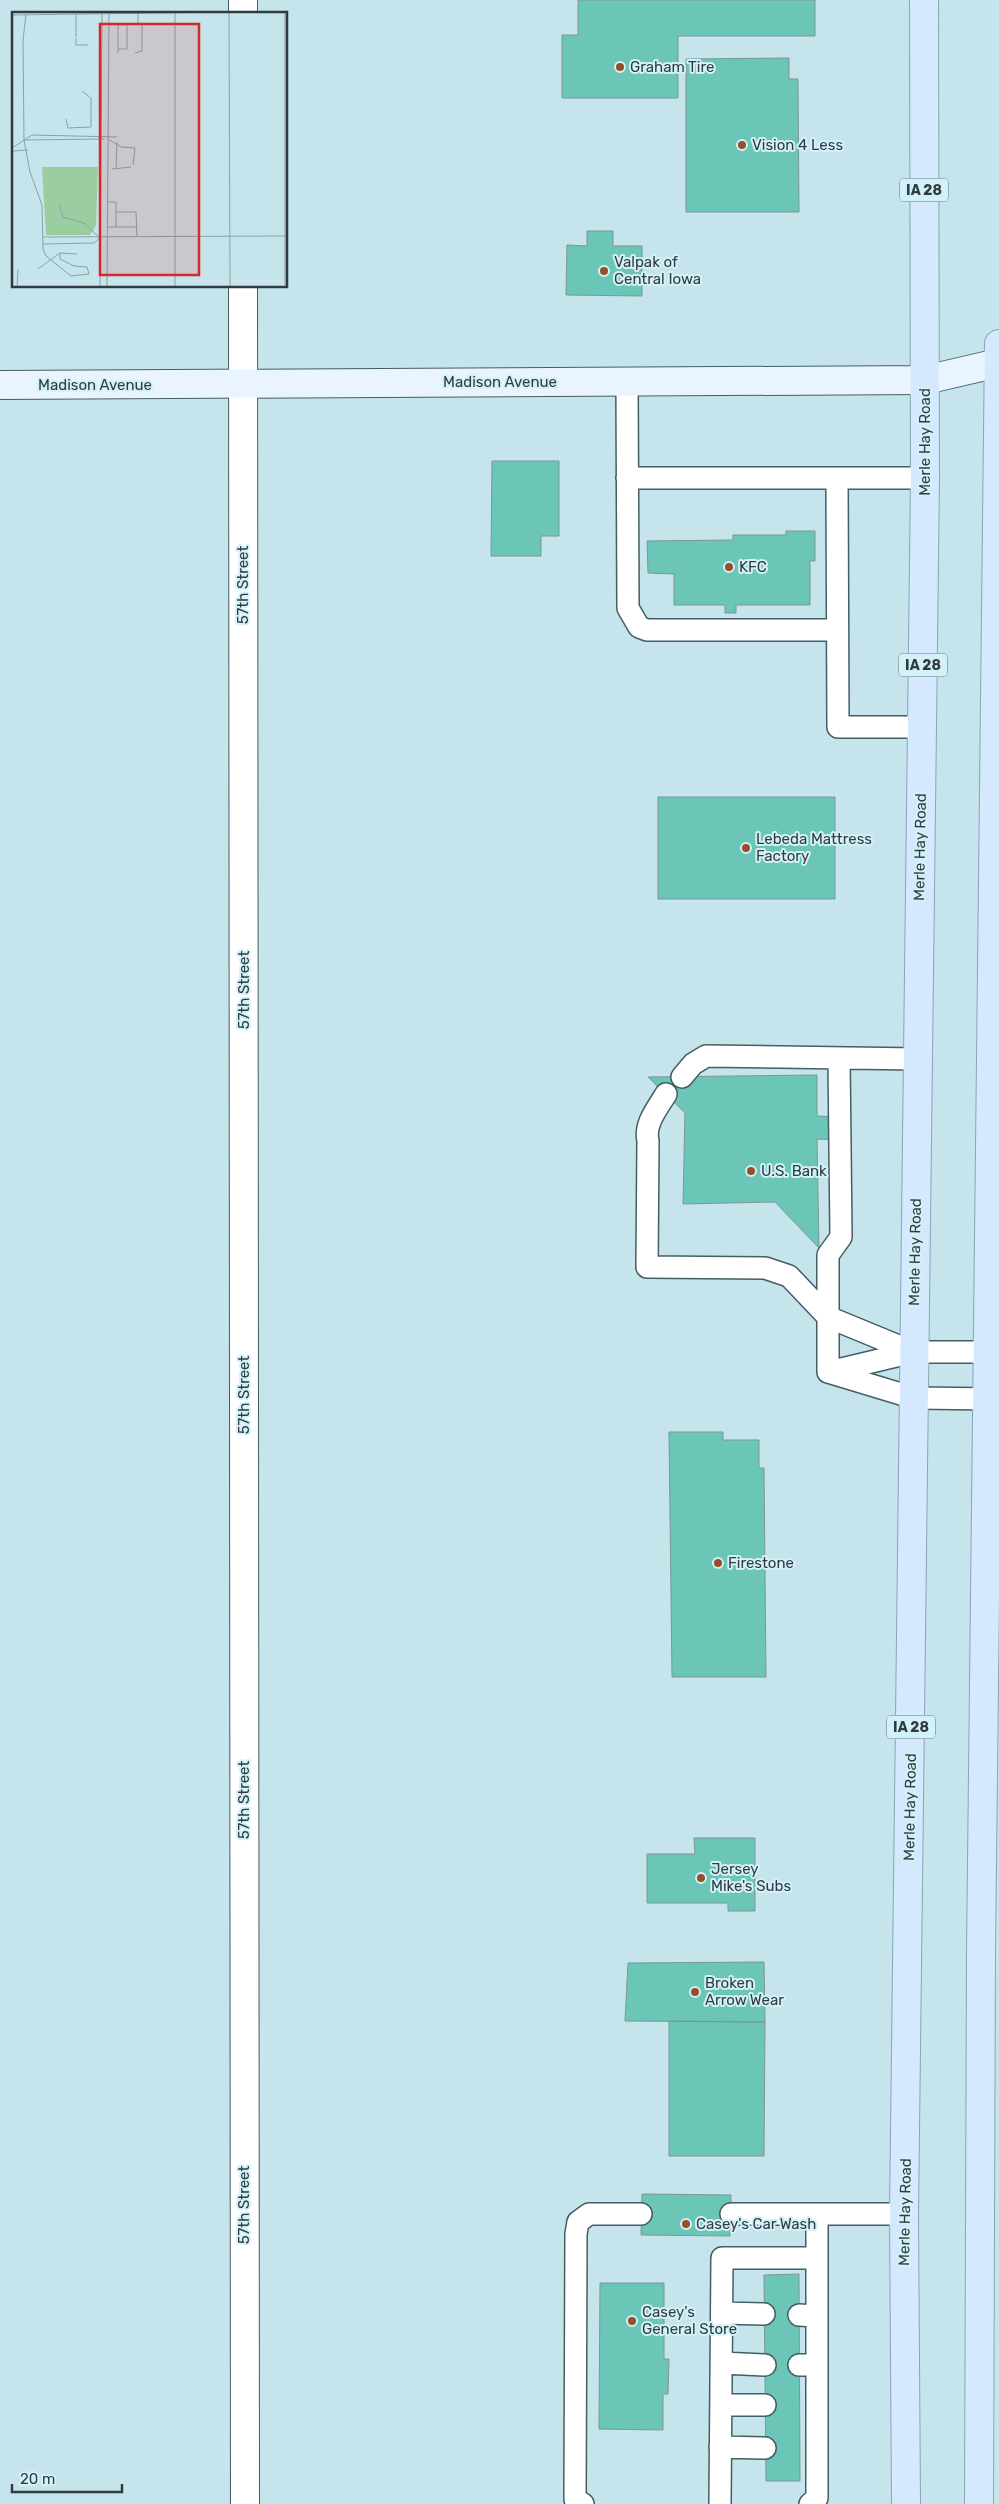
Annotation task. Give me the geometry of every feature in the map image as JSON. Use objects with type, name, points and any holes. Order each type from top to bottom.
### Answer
[{"type":"main road","name":"Merle Hay Road","points":[[906,2504],[904,2214],[925,478],[924,0]]},
{"type":"main road","points":[[979,2504],[993,1399],[999,344]]},
{"type":"street","name":"57th Street","points":[[243,288],[245,2504]]},
{"type":"street","name":"Madison Avenue","points":[[0,385],[925,380],[999,363]]},
{"type":"lane","points":[[627,381],[628,608],[639,627],[647,630],[838,630]]},
{"type":"lane","points":[[627,478],[925,478]]},
{"type":"lane","points":[[837,478],[838,727],[923,727]]},
{"type":"lane","points":[[682,1076],[693,1064],[706,1056],[918,1059]]},
{"type":"lane","points":[[828,1372],[828,1255],[841,1237],[839,1058]]},
{"type":"lane","points":[[666,1094],[651,1118],[646,1133],[647,1267],[765,1268],[789,1276],[828,1317],[913,1352]]},
{"type":"lane","points":[[828,1372],[913,1352],[993,1352]]},
{"type":"lane","points":[[828,1372],[914,1398],[993,1399]]},
{"type":"lane","points":[[583,2504],[575,2499],[576,2234],[578,2222],[588,2214],[641,2214]]},
{"type":"lane","points":[[731,2214],[904,2214]]},
{"type":"lane","points":[[810,2504],[817,2498],[808,2448],[807,2315],[816,2258],[817,2214]]},
{"type":"lane","points":[[720,2504],[722,2258],[816,2258]]},
{"type":"lane","points":[[722,2313],[764,2314]]},
{"type":"lane","points":[[722,2363],[765,2365]]},
{"type":"lane","points":[[721,2405],[765,2405]]},
{"type":"lane","points":[[720,2447],[765,2448]]},
{"type":"building","name":"Graham Tire","points":[[578,0],[815,0],[815,36],[678,36],[678,98],[562,98],[562,35],[578,35]]},
{"type":"building","name":"Vision 4 Less","points":[[789,58],[789,79],[798,79],[799,212],[686,212],[686,59]]},
{"type":"building","name":"Valpak of Central Iowa","points":[[587,231],[613,231],[613,246],[642,246],[642,296],[566,295],[567,245],[587,246]]},
{"type":"building","points":[[492,461],[559,461],[559,536],[541,536],[541,556],[491,556]]},
{"type":"building","name":"KFC","points":[[786,531],[815,531],[815,561],[810,561],[810,605],[736,605],[736,613],[725,613],[725,605],[674,605],[674,574],[648,573],[647,541],[733,540],[733,535],[786,535]]},
{"type":"building","name":"Lebeda Mattress Factory","points":[[658,797],[835,797],[835,899],[658,899]]},
{"type":"building","name":"U.S. Bank","points":[[817,1075],[817,1116],[839,1117],[839,1140],[817,1139],[819,1248],[775,1202],[683,1204],[685,1113],[648,1077]]},
{"type":"building","name":"Firestone","points":[[669,1432],[723,1432],[723,1440],[759,1440],[759,1468],[764,1468],[766,1677],[672,1677]]},
{"type":"building","name":"Jersey Mike's Subs","points":[[694,1838],[755,1838],[755,1911],[728,1911],[728,1903],[647,1903],[647,1854],[695,1854]]},
{"type":"building","name":"Broken Arrow Wear","points":[[764,1962],[765,2022],[625,2021],[628,1963]]},
{"type":"building","points":[[669,2021],[765,2022],[764,2156],[669,2156]]},
{"type":"building","name":"Casey's Car Wash","points":[[642,2194],[731,2195],[730,2236],[641,2235]]},
{"type":"building","name":"Casey's General Store","points":[[799,2274],[800,2481],[766,2481],[764,2275]]},
{"type":"building","name":"Casey's General Store","points":[[600,2283],[664,2283],[664,2359],[669,2359],[668,2394],[663,2394],[663,2430],[599,2429]]},
{"type":"place","name":"Graham Tire","points":[[620,67]]},
{"type":"place","name":"Vision 4 Less","points":[[742,145]]},
{"type":"place","name":"Valpak of Central Iowa","points":[[604,271]]},
{"type":"place","name":"KFC","points":[[729,567]]},
{"type":"place","name":"Lebeda Mattress Factory","points":[[746,848]]},
{"type":"place","name":"U.S. Bank","points":[[751,1171]]},
{"type":"place","name":"Firestone","points":[[718,1563]]},
{"type":"place","name":"Jersey Mike's Subs","points":[[701,1878]]},
{"type":"place","name":"Broken Arrow Wear","points":[[695,1992]]},
{"type":"place","name":"Casey's Car Wash","points":[[686,2224]]},
{"type":"place","name":"Casey's General Store","points":[[632,2321]]}]
